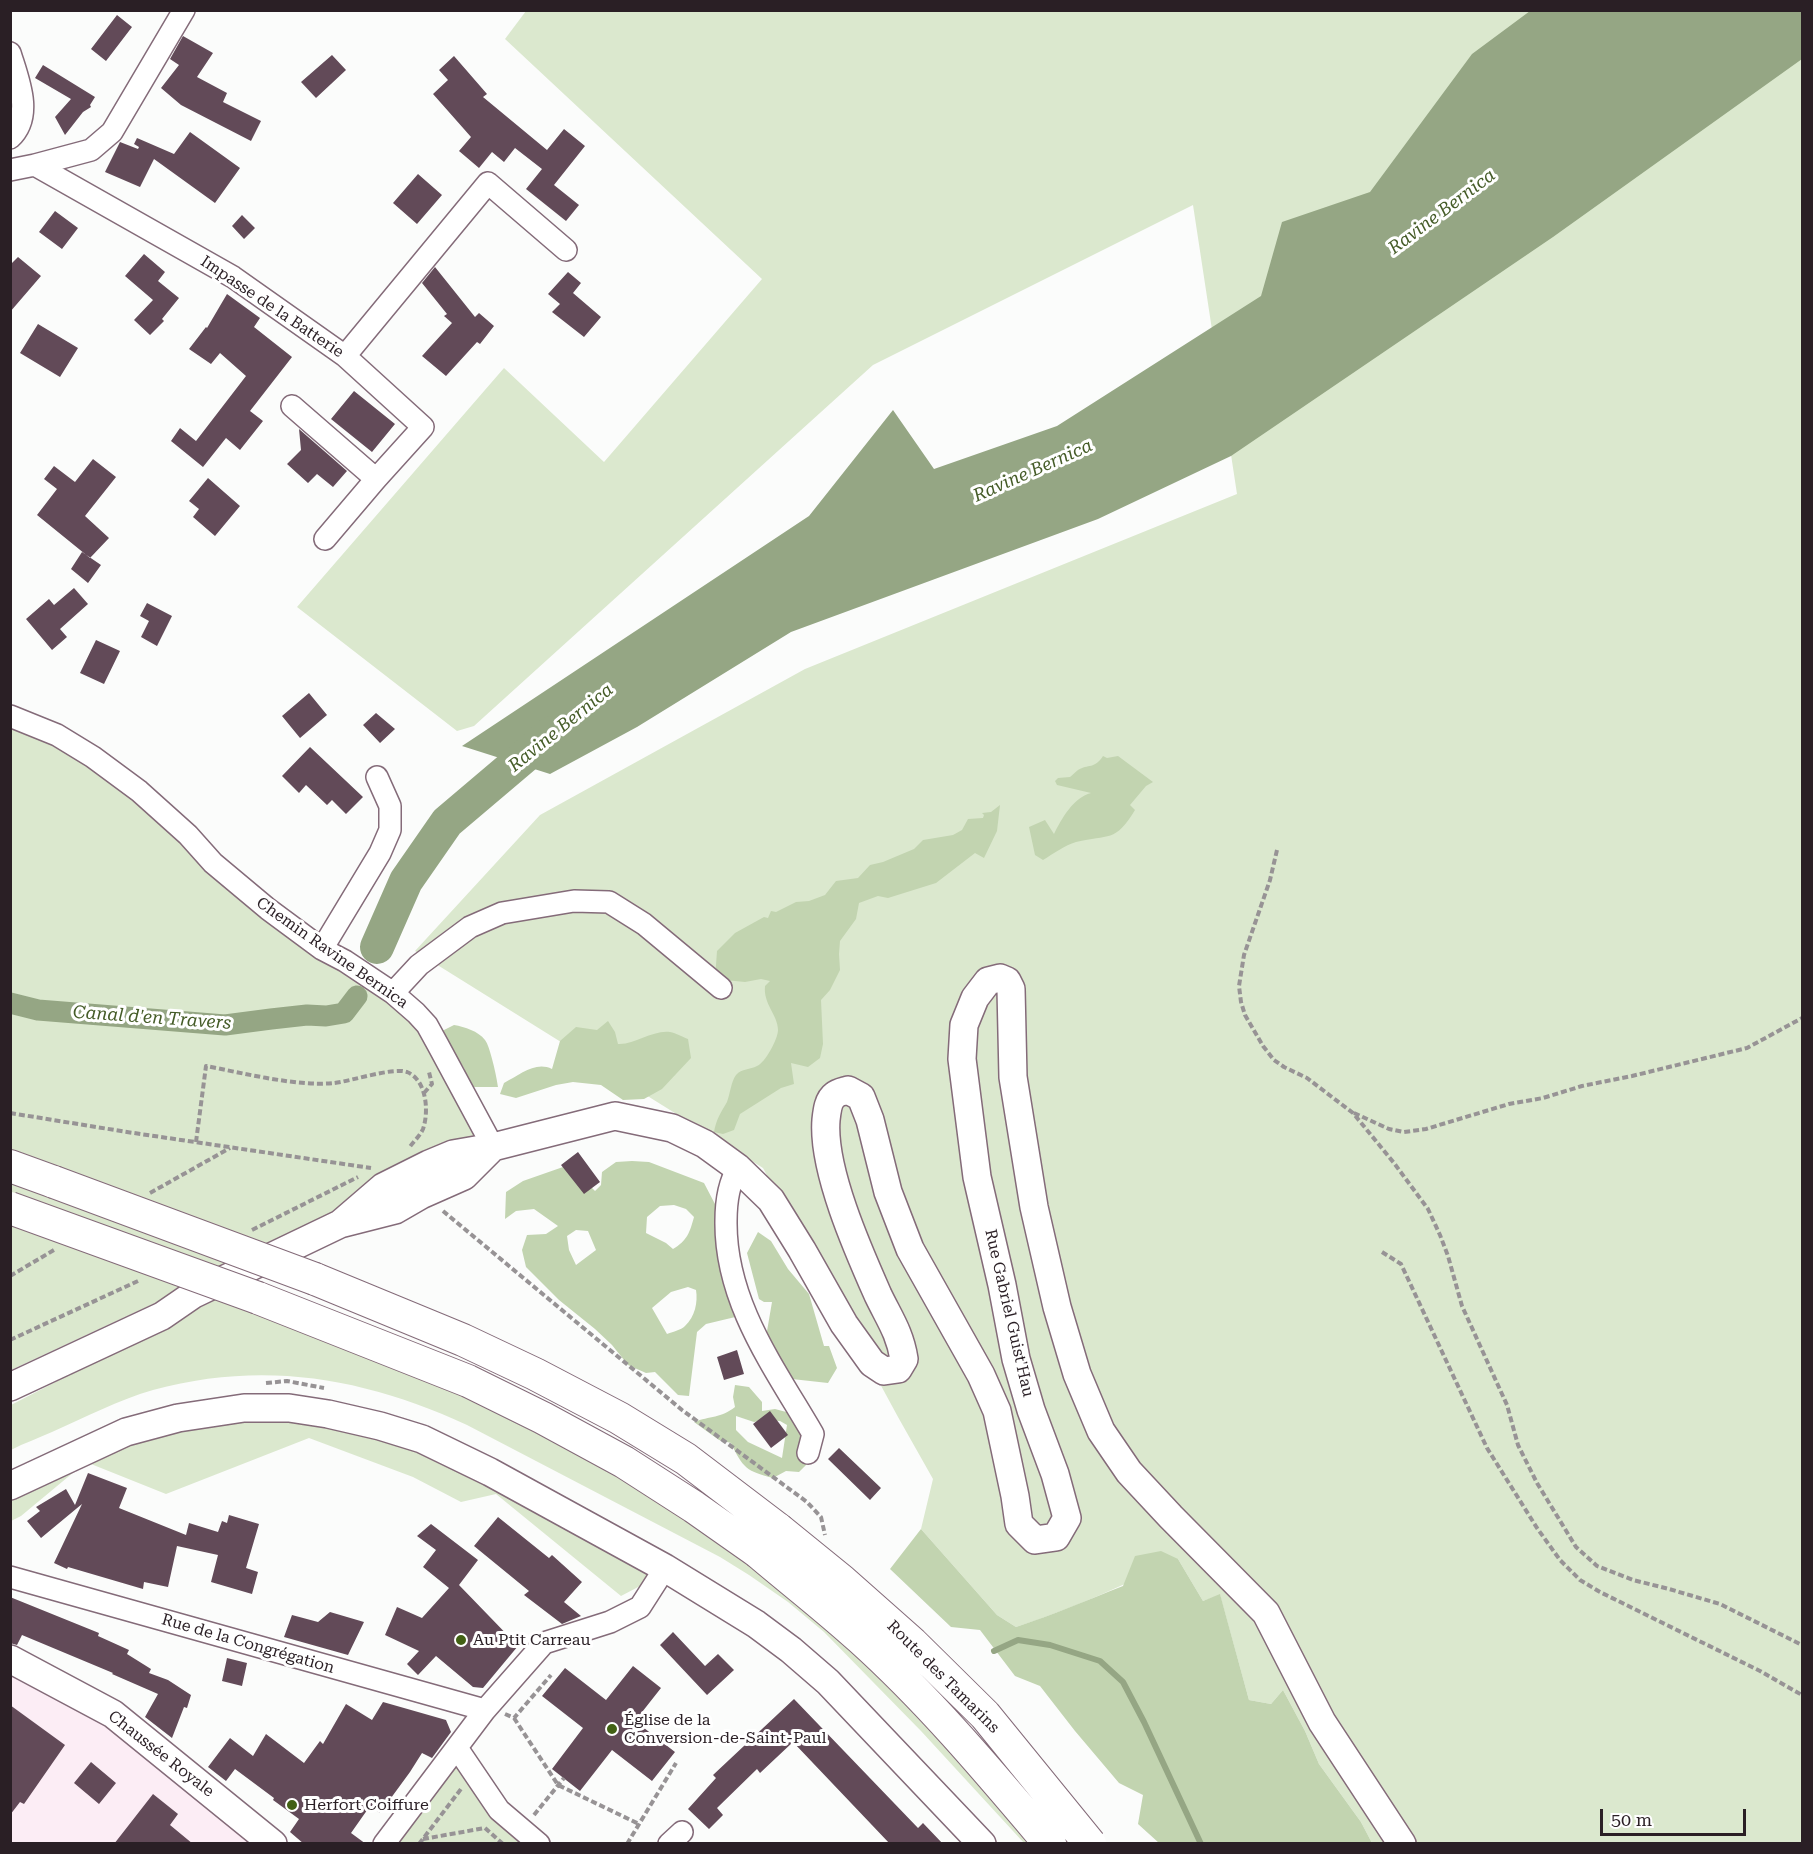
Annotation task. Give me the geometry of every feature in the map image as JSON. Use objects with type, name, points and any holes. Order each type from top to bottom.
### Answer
[{"type":"highway","name":"Route des Tamarins","points":[[10,1166],[315,1279],[463,1340],[619,1418],[686,1459],[842,1581],[912,1643],[976,1707],[1090,1844]]},
{"type":"highway","name":"Route des Tamarins","points":[[10,1208],[258,1298],[468,1381],[624,1462],[758,1552],[860,1638],[959,1739],[1050,1844]]},
{"type":"main road","name":"Rue Gabriel Guist'Hau","points":[[340,1224],[383,1187],[453,1154],[493,1147],[615,1116],[672,1128],[705,1144],[738,1168],[771,1200],[844,1324],[872,1363],[884,1371],[898,1369],[904,1359],[901,1341],[848,1221],[834,1178],[825,1131],[828,1106],[835,1094],[848,1090],[861,1097],[870,1120],[888,1192],[910,1249],[981,1375],[997,1411],[1019,1524],[1035,1540],[1056,1537],[1067,1518],[1055,1474],[1031,1410],[1016,1359],[1002,1285],[977,1177],[962,1059],[964,1026],[975,998],[988,981],[1000,978],[1007,981],[1011,989],[1012,1077],[1034,1207],[1060,1318],[1077,1374],[1101,1431],[1129,1472],[1266,1613],[1322,1722],[1402,1844]]},
{"type":"main road","points":[[10,1387],[162,1316],[194,1294],[340,1224],[395,1210],[421,1195],[464,1176],[493,1147]]},
{"type":"main road","points":[[10,1370],[150,1306],[194,1294]]},
{"type":"main road","points":[[10,1486],[126,1432],[178,1418],[244,1408],[289,1408],[328,1414],[422,1439],[490,1472],[756,1624],[828,1682],[982,1844]]},
{"type":"main road","name":"Chaussée Royale","points":[[10,1659],[113,1714],[273,1844]]},
{"type":"street","points":[[10,170],[91,150],[112,132],[184,10]]},
{"type":"street","points":[[10,53],[23,98],[19,130],[10,138]]},
{"type":"street","name":"Impasse de la Batterie","points":[[35,165],[234,277],[345,357],[423,427],[376,479]]},
{"type":"street","points":[[345,357],[488,183],[566,250]]},
{"type":"street","points":[[292,406],[376,479],[325,539]]},
{"type":"street","name":"Chemin Ravine Bernica","points":[[10,716],[57,735],[93,757],[139,791],[188,835],[213,863],[268,909],[322,949],[345,961],[393,993],[416,1013],[427,1025],[493,1147]]},
{"type":"street","points":[[322,949],[380,853],[390,830],[390,807],[377,777]]},
{"type":"street","points":[[393,993],[419,965],[470,927],[502,913],[574,901],[609,902],[644,924],[721,988]]},
{"type":"street","points":[[738,1168],[732,1178],[726,1203],[726,1237],[733,1280],[743,1310],[764,1352],[813,1434],[808,1453]]},
{"type":"street","points":[[384,1844],[457,1748],[492,1711],[544,1642],[610,1622],[640,1607],[663,1572]]},
{"type":"street","name":"Rue de la Congrégation","points":[[10,1577],[492,1711]]},
{"type":"street","points":[[457,1748],[500,1810],[539,1844]]},
{"type":"path","points":[[1277,850],[1270,880],[1244,955],[1239,986],[1245,1015],[1274,1060],[1307,1078],[1353,1113],[1389,1129],[1404,1132],[1426,1129],[1509,1104],[1543,1098],[1582,1086],[1748,1048],[1803,1018]]},
{"type":"path","points":[[196,1142],[206,1066],[301,1083],[333,1084],[395,1070],[407,1072],[416,1077],[424,1093],[426,1113],[422,1131],[406,1151]]},
{"type":"path","points":[[10,1113],[374,1169],[379,1166]]},
{"type":"path","points":[[1353,1113],[1428,1209],[1448,1256],[1462,1306],[1507,1405],[1518,1445],[1576,1547],[1598,1566],[1633,1580],[1720,1604],[1803,1645]]},
{"type":"path","points":[[156,1189],[232,1147]]},
{"type":"path","points":[[1382,1252],[1401,1264],[1487,1449],[1560,1560],[1580,1580],[1600,1592],[1760,1671],[1803,1695]]},
{"type":"path","points":[[265,1384],[287,1381],[325,1388]]},
{"type":"path","points":[[514,1718],[551,1675]]},
{"type":"path","points":[[492,1711],[514,1718],[558,1785],[639,1824]]},
{"type":"path","points":[[627,1844],[676,1763]]},
{"type":"path","points":[[528,1822],[564,1778]]},
{"type":"path","points":[[421,1842],[461,1789],[467,1799]]},
{"type":"path","points":[[479,1818],[485,1828],[503,1844]]},
{"type":"path","points":[[421,1842],[485,1828]]},
{"type":"path","points":[[421,1842],[428,1844]]},
{"type":"shaded area","points":[[526,11],[1802,11],[1802,1843],[1372,1843],[1361,1822],[1319,1764],[1305,1731],[1283,1690],[1271,1704],[1249,1700],[1220,1595],[1203,1601],[1178,1559],[1119,1587],[1016,1627],[997,1615],[921,1529],[933,1479],[763,1168],[415,951],[540,815],[805,669],[1237,494],[1193,205],[873,365],[474,726],[457,731],[297,607],[504,368],[604,462],[762,279],[505,39]]},
{"type":"shaded area","points":[[10,716],[57,735],[416,1013],[489,1148],[11,1370]]},
{"type":"shaded area","points":[[1103,756],[1107,758],[1118,756],[1153,782],[1146,786],[1130,805],[1135,810],[1128,821],[1116,833],[1072,843],[1043,860],[1035,855],[1029,827],[1045,820],[1054,834],[1073,804],[1091,793],[1057,785],[1055,781],[1058,778],[1070,777],[1082,768],[1094,765]]},
{"type":"shaded area","points":[[1000,805],[997,831],[984,858],[975,853],[936,883],[888,898],[878,896],[859,903],[856,919],[840,941],[840,970],[830,990],[821,1000],[823,1044],[820,1058],[808,1067],[791,1063],[794,1084],[781,1088],[740,1114],[734,1130],[723,1134],[714,1132],[736,1075],[757,1066],[764,1060],[773,1045],[778,1030],[765,992],[765,986],[770,981],[761,979],[745,982],[715,979],[717,951],[735,933],[764,917],[768,918],[771,911],[776,912],[796,902],[809,901],[825,895],[836,881],[858,878],[870,865],[914,849],[923,840],[953,835],[962,830],[968,819],[983,818],[982,813],[991,812]]},
{"type":"shaded area","points":[[608,1021],[615,1032],[618,1044],[657,1033],[670,1032],[688,1039],[691,1058],[662,1089],[644,1099],[623,1100],[601,1085],[573,1082],[516,1098],[500,1094],[504,1083],[528,1070],[540,1067],[552,1069],[560,1041],[576,1027],[597,1030]]},
{"type":"shaded area","points":[[454,1025],[471,1030],[485,1040],[498,1087],[471,1087],[464,1068],[442,1031]]},
{"type":"shaded area","points":[[616,1162],[649,1162],[704,1183],[727,1227],[752,1313],[706,1324],[697,1332],[689,1396],[678,1395],[655,1372],[646,1373],[628,1365],[612,1345],[559,1300],[526,1267],[522,1250],[527,1235],[546,1234],[558,1226],[534,1209],[516,1211],[505,1219],[506,1192],[523,1181],[563,1167],[577,1173],[595,1191],[601,1185],[602,1172]],"holes":[[[674,1205],[686,1209],[694,1217],[687,1236],[673,1249],[646,1233],[647,1217],[660,1206]],[[576,1230],[588,1231],[596,1250],[576,1265],[569,1250],[567,1236]],[[688,1287],[696,1290],[697,1299],[693,1314],[685,1326],[667,1334],[652,1308],[671,1292]]]},
{"type":"shaded area","points":[[758,1232],[771,1241],[788,1269],[809,1294],[824,1346],[829,1346],[837,1368],[828,1383],[792,1379],[766,1337],[772,1302],[759,1299],[747,1253]]},
{"type":"shaded area","points":[[236,1289],[468,1381],[758,1552],[1050,1843],[1024,1843],[921,1731],[824,1632],[788,1602],[720,1557],[467,1425],[429,1409],[391,1395],[352,1385],[274,1375],[235,1376],[194,1381],[140,1394],[11,1450],[11,1405]]},
{"type":"shaded area","points":[[735,1385],[749,1387],[762,1402],[762,1411],[775,1409],[790,1413],[812,1459],[799,1472],[786,1471],[773,1478],[746,1467],[731,1443],[719,1440],[694,1422],[730,1411],[735,1407],[733,1397]],"holes":[[[736,1416],[754,1422],[780,1421],[787,1425],[782,1458],[748,1442],[736,1430]]]},
{"type":"shaded area","points":[[244,1408],[380,1426],[661,1575],[621,1596],[496,1494],[461,1502],[413,1477],[309,1438],[166,1494],[86,1462],[21,1516],[11,1521],[10,1486],[126,1432]]},
{"type":"shaded area","points":[[921,1529],[997,1615],[1016,1627],[1123,1586],[1135,1556],[1161,1551],[1178,1559],[1203,1601],[1220,1594],[1249,1700],[1271,1704],[1283,1690],[1305,1731],[1319,1764],[1361,1822],[1372,1843],[1159,1843],[1138,1824],[1143,1795],[1119,1783],[1040,1686],[1015,1676],[980,1630],[951,1627],[890,1569]]},
{"type":"shaded area","points":[[10,1659],[113,1714],[273,1843],[11,1843]]},
{"type":"shaded area","points":[[457,1748],[539,1844],[384,1844]]},
{"type":"water","points":[[1530,11],[1802,11],[1802,59],[1553,237],[1231,456],[1098,519],[791,632],[637,727],[550,774],[462,746],[809,516],[893,410],[934,469],[1057,426],[1261,296],[1282,222],[1370,192],[1472,54]]},
{"type":"building","points":[[117,15],[132,27],[106,61],[91,49]]},
{"type":"building","points":[[183,36],[213,53],[197,77],[227,93],[223,102],[261,121],[251,141],[181,105],[161,88],[179,65],[170,59]]},
{"type":"building","points":[[332,55],[346,70],[316,98],[301,82]]},
{"type":"building","points":[[454,56],[487,94],[483,97],[547,150],[564,129],[585,146],[554,185],[579,205],[566,221],[526,189],[542,169],[515,148],[504,162],[492,152],[479,168],[459,151],[471,137],[433,94],[448,80],[439,70]]},
{"type":"building","points":[[43,65],[95,97],[91,107],[83,112],[65,135],[55,117],[71,99],[35,78]]},
{"type":"building","points":[[190,132],[240,168],[215,203],[154,159],[140,187],[105,172],[120,142],[138,149],[139,147],[134,144],[137,138],[174,154]]},
{"type":"building","points":[[418,174],[442,195],[417,224],[393,203]]},
{"type":"building","points":[[55,211],[78,228],[62,249],[39,232]]},
{"type":"building","points":[[242,215],[255,228],[244,239],[232,226]]},
{"type":"building","points":[[144,254],[165,272],[158,281],[179,298],[162,319],[164,321],[150,335],[134,320],[153,300],[125,276]]},
{"type":"building","points":[[18,257],[41,276],[10,312],[10,265]]},
{"type":"building","points":[[435,267],[475,317],[479,313],[494,326],[480,344],[477,342],[446,376],[422,356],[452,323],[444,316],[447,314],[422,283]]},
{"type":"building","points":[[568,272],[581,283],[573,293],[601,317],[584,337],[552,312],[560,304],[548,294]]},
{"type":"building","points":[[227,294],[260,318],[254,327],[292,357],[250,411],[263,421],[240,450],[226,438],[203,467],[171,441],[180,428],[196,441],[246,376],[220,353],[211,364],[189,349],[207,328]]},
{"type":"building","points":[[38,324],[78,348],[60,377],[20,353]]},
{"type":"building","points":[[354,391],[395,424],[372,452],[331,419]]},
{"type":"building","points":[[299,429],[347,471],[333,487],[317,474],[308,483],[287,464],[301,450]]},
{"type":"building","points":[[93,459],[116,477],[85,516],[109,538],[90,558],[37,515],[57,489],[44,479],[54,466],[75,482]]},
{"type":"building","points":[[208,478],[240,506],[215,536],[193,517],[199,509],[189,501]]},
{"type":"building","points":[[82,552],[101,565],[88,583],[71,569]]},
{"type":"building","points":[[74,588],[88,604],[60,629],[67,637],[52,650],[26,619],[49,599],[54,605]]},
{"type":"building","points":[[147,603],[172,616],[157,646],[141,637],[149,621],[140,616]]},
{"type":"building","points":[[96,640],[120,651],[104,684],[80,673]]},
{"type":"building","points":[[309,693],[327,715],[300,738],[282,716]]},
{"type":"building","points":[[376,713],[395,729],[380,743],[363,725]]},
{"type":"building","points":[[310,747],[363,797],[346,814],[332,800],[327,805],[306,785],[299,793],[282,776]]},
{"type":"building","points":[[578,1152],[600,1182],[584,1194],[561,1165]]},
{"type":"building","points":[[737,1350],[744,1374],[724,1380],[717,1357]]},
{"type":"building","points":[[770,1411],[788,1435],[771,1448],[753,1424]]},
{"type":"building","points":[[839,1448],[881,1488],[870,1500],[828,1459]]},
{"type":"building","points":[[88,1473],[127,1488],[119,1508],[186,1535],[189,1523],[218,1532],[222,1521],[227,1523],[229,1515],[259,1524],[246,1568],[258,1572],[252,1594],[211,1582],[218,1555],[177,1546],[168,1587],[144,1582],[143,1589],[68,1567],[67,1569],[54,1563],[82,1504],[41,1538],[27,1521],[40,1511],[36,1507],[66,1489],[75,1505]]},
{"type":"building","points":[[498,1517],[549,1558],[552,1555],[582,1582],[564,1602],[581,1616],[562,1624],[524,1595],[529,1591],[474,1546]]},
{"type":"building","points":[[431,1524],[478,1560],[459,1585],[518,1646],[483,1688],[473,1687],[436,1656],[418,1675],[407,1664],[419,1651],[385,1635],[397,1607],[422,1618],[449,1588],[423,1567],[436,1550],[417,1536]]},
{"type":"building","points":[[10,1597],[99,1633],[98,1636],[129,1650],[127,1654],[151,1669],[149,1673],[168,1680],[191,1695],[172,1738],[145,1717],[158,1694],[22,1635],[17,1645],[10,1643]]},
{"type":"building","points":[[330,1612],[364,1622],[348,1655],[284,1637],[292,1615],[318,1622]]},
{"type":"building","points":[[673,1632],[705,1666],[718,1654],[734,1670],[707,1695],[660,1645]]},
{"type":"building","points":[[227,1658],[247,1663],[242,1686],[222,1681]]},
{"type":"building","name":"Église de la Conversion-de-Saint-Paul","points":[[633,1666],[661,1688],[635,1721],[675,1752],[652,1781],[612,1750],[580,1791],[552,1769],[583,1728],[542,1696],[565,1668],[606,1700]]},
{"type":"building","points":[[794,1699],[918,1828],[923,1823],[943,1844],[890,1844],[793,1742],[760,1773],[757,1769],[717,1808],[723,1815],[709,1829],[688,1809],[716,1778],[713,1775]]},
{"type":"building","points":[[383,1702],[446,1720],[451,1732],[432,1758],[422,1753],[380,1813],[370,1806],[351,1833],[366,1844],[304,1844],[290,1832],[299,1819],[273,1800],[274,1798],[235,1769],[226,1781],[208,1767],[230,1738],[253,1756],[266,1734],[304,1763],[320,1741],[323,1744],[346,1704],[372,1720]]},
{"type":"building","points":[[10,1705],[65,1745],[24,1804],[20,1802],[10,1815]]},
{"type":"building","points":[[91,1762],[116,1783],[99,1804],[74,1783]]},
{"type":"building","points":[[153,1794],[178,1814],[170,1825],[193,1844],[114,1844]]},
{"type":"waterway","name":"Ravine Bernica","points":[[377,947],[406,881],[447,822],[552,733]]},
{"type":"waterway","name":"Canal d'en Travers","points":[[10,1003],[38,1010],[225,1025],[344,1013],[357,996]]},
{"type":"waterway","points":[[994,1651],[1018,1640],[1050,1645],[1100,1661],[1123,1682],[1201,1844]]},
{"type":"place","name":"Au Ptit Carreau","points":[[461,1640]]},
{"type":"place","name":"Église de la Conversion-de-Saint-Paul","points":[[612,1729]]},
{"type":"place","name":"Herfort Coiffure","points":[[292,1805]]}]
